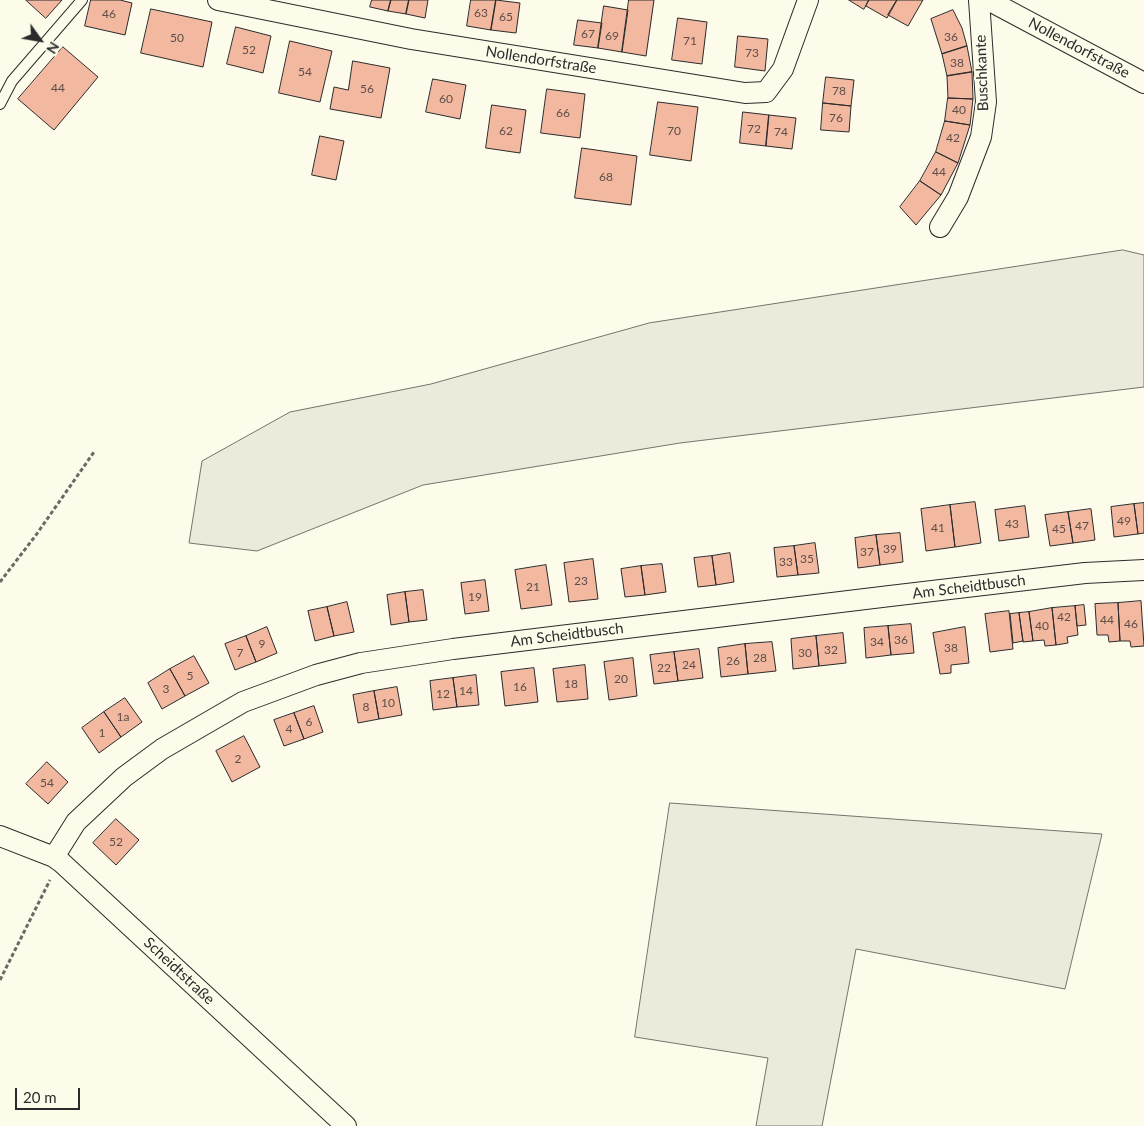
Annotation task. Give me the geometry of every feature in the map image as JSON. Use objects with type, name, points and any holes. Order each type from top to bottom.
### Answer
[{"type":"street","name":"Nollendorfstraße","points":[[218,0],[411,39],[745,93],[766,92],[782,69],[808,0]]},
{"type":"street","name":"Buschkante","points":[[940,227],[958,197],[981,137],[986,102],[979,0]]},
{"type":"street","name":"Nollendorfstraße","points":[[988,0],[1144,83]]},
{"type":"street","name":"Am Scheidtbusch","points":[[57,859],[76,822],[124,777],[162,749],[243,702],[316,675],[361,663],[453,648],[1085,573],[1144,570]]},
{"type":"street","name":"Scheidtstraße","points":[[0,836],[57,859],[346,1126]]},
{"type":"lane","points":[[0,104],[12,81],[82,0]]},
{"type":"path","points":[[0,582],[36,535],[94,452]]},
{"type":"path","points":[[0,980],[57,859]]},
{"type":"shaded area","points":[[1123,250],[1144,255],[1144,387],[680,443],[423,485],[257,551],[189,543],[202,461],[290,412],[431,384],[649,323]]},
{"type":"shaded area","points":[[670,803],[1102,834],[1065,989],[856,949],[822,1126],[756,1126],[768,1058],[635,1037]]},
{"type":"building","points":[[26,0],[62,0],[46,18]]},
{"type":"building","points":[[91,0],[120,0],[132,3],[125,35],[85,26]]},
{"type":"building","points":[[372,0],[391,0],[388,11],[370,7]]},
{"type":"building","points":[[391,0],[409,0],[406,14],[388,11]]},
{"type":"building","points":[[409,0],[428,0],[425,18],[406,14]]},
{"type":"building","points":[[471,0],[496,0],[491,30],[467,26]]},
{"type":"building","points":[[496,0],[520,3],[516,33],[491,30]]},
{"type":"building","points":[[629,0],[654,0],[646,56],[622,52]]},
{"type":"building","points":[[849,0],[869,0],[864,9]]},
{"type":"building","points":[[869,0],[897,0],[887,18],[866,6]]},
{"type":"building","points":[[897,0],[923,0],[908,26],[888,15]]},
{"type":"building","points":[[604,6],[628,10],[622,52],[598,48]]},
{"type":"building","points":[[151,9],[212,22],[203,67],[141,53]]},
{"type":"building","points":[[953,10],[962,28],[967,46],[942,54],[931,19]]},
{"type":"building","points":[[678,18],[707,22],[702,64],[672,60]]},
{"type":"building","points":[[578,20],[602,23],[598,48],[574,45]]},
{"type":"building","points":[[236,27],[271,36],[263,73],[227,64]]},
{"type":"building","points":[[738,36],[768,39],[765,71],[735,67]]},
{"type":"building","points":[[290,41],[332,51],[320,102],[279,93]]},
{"type":"building","points":[[967,46],[972,72],[947,76],[942,54]]},
{"type":"building","points":[[63,47],[98,77],[54,130],[18,99]]},
{"type":"building","points":[[353,61],[390,68],[381,118],[330,109],[334,87],[348,90]]},
{"type":"building","points":[[972,72],[973,99],[948,98],[947,76]]},
{"type":"building","points":[[826,77],[854,80],[851,106],[823,103]]},
{"type":"building","points":[[433,79],[466,85],[460,119],[426,112]]},
{"type":"building","points":[[547,89],[585,94],[580,138],[541,133]]},
{"type":"building","points":[[948,98],[973,99],[970,125],[945,121]]},
{"type":"building","points":[[658,102],[698,107],[691,161],[650,155]]},
{"type":"building","points":[[823,103],[851,106],[849,132],[821,130]]},
{"type":"building","points":[[492,105],[526,110],[520,153],[486,148]]},
{"type":"building","points":[[743,112],[769,115],[766,146],[740,143]]},
{"type":"building","points":[[769,115],[796,118],[792,149],[766,146]]},
{"type":"building","points":[[945,121],[970,125],[958,163],[936,152]]},
{"type":"building","points":[[320,136],[344,141],[336,180],[312,175]]},
{"type":"building","points":[[582,148],[637,156],[631,205],[575,198]]},
{"type":"building","points":[[936,152],[958,163],[941,195],[920,181]]},
{"type":"building","points":[[920,181],[941,195],[916,225],[900,207]]},
{"type":"building","points":[[975,502],[981,543],[955,547],[950,505]]},
{"type":"building","points":[[1144,503],[1144,533],[1138,534],[1134,504]]},
{"type":"building","points":[[1134,504],[1138,534],[1114,537],[1111,507]]},
{"type":"building","points":[[950,505],[955,547],[926,551],[921,509]]},
{"type":"building","points":[[1025,506],[1029,537],[999,541],[995,510]]},
{"type":"building","points":[[1091,509],[1095,540],[1073,543],[1068,512]]},
{"type":"building","points":[[1068,512],[1073,543],[1050,546],[1045,515]]},
{"type":"building","points":[[900,533],[903,562],[880,565],[876,535]]},
{"type":"building","points":[[876,535],[880,565],[858,568],[855,538]]},
{"type":"building","points":[[815,543],[819,573],[798,575],[794,546]]},
{"type":"building","points":[[794,546],[798,575],[777,577],[774,548]]},
{"type":"building","points":[[730,553],[734,582],[716,585],[712,556]]},
{"type":"building","points":[[712,556],[716,585],[698,587],[694,558]]},
{"type":"building","points":[[593,559],[598,599],[569,602],[564,563]]},
{"type":"building","points":[[662,564],[666,592],[645,595],[641,566]]},
{"type":"building","points":[[546,565],[552,605],[521,609],[515,570]]},
{"type":"building","points":[[641,566],[645,595],[625,597],[621,569]]},
{"type":"building","points":[[485,580],[489,611],[465,614],[461,583]]},
{"type":"building","points":[[423,590],[427,620],[409,622],[405,592]]},
{"type":"building","points":[[405,592],[409,622],[391,625],[387,595]]},
{"type":"building","points":[[1141,601],[1144,646],[1131,647],[1130,641],[1120,641],[1118,603]]},
{"type":"building","points":[[347,602],[354,632],[334,636],[327,607]]},
{"type":"building","points":[[1118,603],[1120,641],[1109,642],[1108,635],[1097,635],[1095,604]]},
{"type":"building","points":[[1084,605],[1086,625],[1077,626],[1075,606]]},
{"type":"building","points":[[1075,606],[1078,635],[1067,637],[1068,643],[1056,645],[1052,608]]},
{"type":"building","points":[[327,607],[334,636],[315,641],[308,611]]},
{"type":"building","points":[[1052,608],[1056,645],[1045,646],[1044,640],[1033,641],[1029,612]]},
{"type":"building","points":[[1009,611],[1013,649],[990,652],[985,614]]},
{"type":"building","points":[[1029,612],[1033,641],[1023,642],[1019,613]]},
{"type":"building","points":[[1019,613],[1023,641],[1013,643],[1010,614]]},
{"type":"building","points":[[911,624],[914,653],[891,655],[888,626]]},
{"type":"building","points":[[888,626],[891,655],[866,658],[864,628]]},
{"type":"building","points":[[267,627],[277,653],[256,662],[246,636]]},
{"type":"building","points":[[965,627],[969,663],[951,665],[951,673],[940,674],[933,633]]},
{"type":"building","points":[[843,633],[846,663],[819,666],[816,636]]},
{"type":"building","points":[[246,636],[256,662],[235,670],[225,644]]},
{"type":"building","points":[[816,636],[819,666],[793,669],[791,639]]},
{"type":"building","points":[[772,642],[776,671],[748,674],[745,644]]},
{"type":"building","points":[[745,644],[748,674],[721,677],[718,648]]},
{"type":"building","points":[[699,649],[703,678],[678,681],[674,652]]},
{"type":"building","points":[[674,652],[678,681],[654,684],[650,655]]},
{"type":"building","points":[[194,656],[209,683],[185,696],[170,669]]},
{"type":"building","points":[[633,658],[637,696],[609,700],[604,662]]},
{"type":"building","points":[[585,665],[588,699],[557,702],[553,669]]},
{"type":"building","points":[[534,668],[538,702],[505,706],[501,672]]},
{"type":"building","points":[[170,669],[185,696],[162,709],[148,683]]},
{"type":"building","points":[[476,675],[479,705],[457,707],[453,678]]},
{"type":"building","points":[[453,678],[457,707],[433,710],[430,681]]},
{"type":"building","points":[[397,687],[402,715],[379,719],[374,691]]},
{"type":"building","points":[[374,691],[379,719],[358,723],[353,695]]},
{"type":"building","points":[[125,698],[142,722],[121,737],[104,712]]},
{"type":"building","points":[[314,706],[323,732],[304,739],[294,713]]},
{"type":"building","points":[[104,712],[121,737],[99,753],[82,728]]},
{"type":"building","points":[[294,713],[304,739],[284,746],[274,720]]},
{"type":"building","points":[[244,736],[260,767],[232,782],[216,751]]},
{"type":"building","points":[[47,762],[68,782],[48,804],[26,784]]},
{"type":"building","points":[[116,819],[139,840],[116,865],[93,843]]}]
